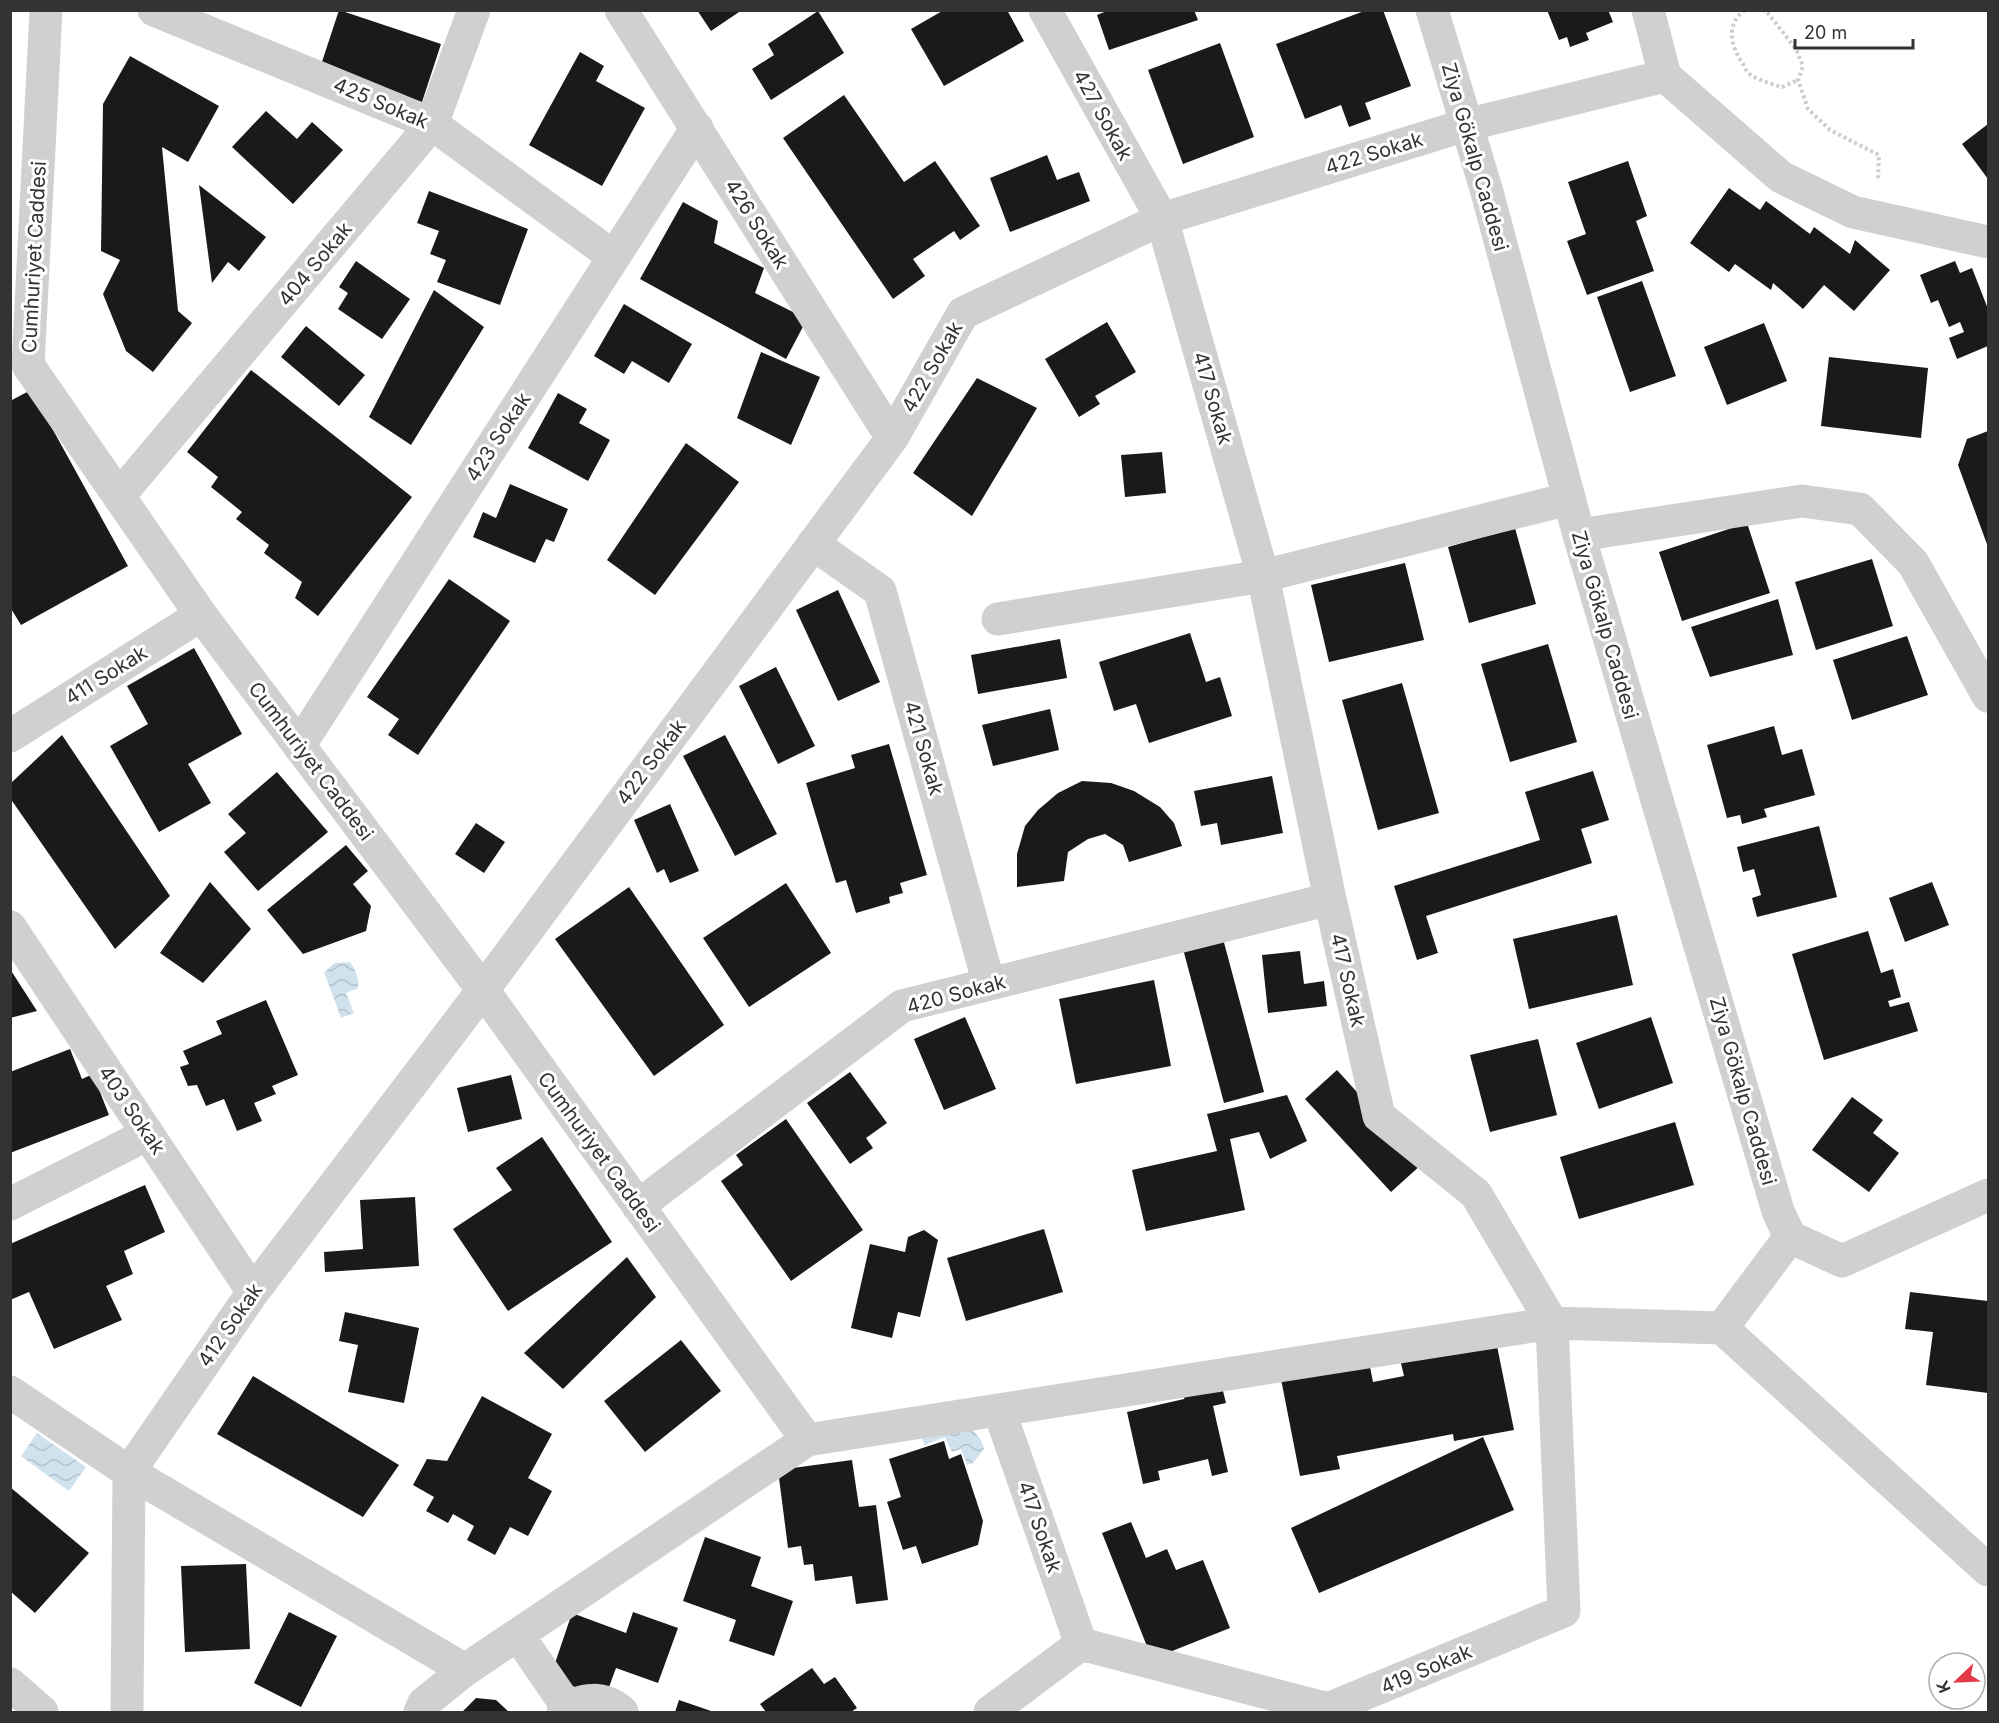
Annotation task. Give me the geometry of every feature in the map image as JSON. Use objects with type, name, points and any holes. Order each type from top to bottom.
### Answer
[{"type":"street","name":"Cumhuriyet Caddesi","points":[[46,10],[20,356],[201,615],[483,990],[807,1440]]},
{"type":"street","name":"425 Sokak","points":[[154,10],[432,124],[614,257]]},
{"type":"street","name":"404 Sokak","points":[[119,496],[432,124],[474,10]]},
{"type":"street","name":"426 Sokak","points":[[621,10],[892,438]]},
{"type":"street","name":"427 Sokak","points":[[1045,10],[1162,219]]},
{"type":"street","name":"Ziya Gökalp Caddesi","points":[[1432,10],[1487,192],[1568,499],[1778,1211],[1790,1236]]},
{"type":"street","points":[[1648,10],[1665,76],[1781,177],[1853,213],[1989,242]]},
{"type":"street","name":"422 Sokak","points":[[483,990],[892,438],[963,313],[1162,219],[1466,125],[1665,76]]},
{"type":"street","name":"423 Sokak","points":[[300,746],[697,128]]},
{"type":"street","name":"417 Sokak","points":[[1162,219],[1263,576],[1330,899],[1379,1116],[1476,1194],[1552,1323]]},
{"type":"street","points":[[998,619],[1263,576],[1568,499]]},
{"type":"street","points":[[1579,535],[1802,501],[1860,508],[1913,564],[1989,696]]},
{"type":"street","name":"421 Sokak","points":[[813,544],[880,591],[989,984]]},
{"type":"street","name":"411 Sokak","points":[[10,735],[201,615]]},
{"type":"street","name":"420 Sokak","points":[[638,1206],[902,1006],[1330,899]]},
{"type":"street","name":"403 Sokak","points":[[10,927],[253,1292]]},
{"type":"street","name":"412 Sokak","points":[[129,1472],[253,1292],[483,990]]},
{"type":"street","points":[[10,1204],[148,1134]]},
{"type":"street","points":[[1722,1328],[1790,1236],[1842,1261],[1989,1195]]},
{"type":"street","points":[[420,1713],[424,1702],[465,1670],[807,1440],[1552,1323],[1722,1328],[1989,1570]]},
{"type":"street","name":"419 Sokak","points":[[1082,1644],[1328,1711],[1564,1611],[1552,1323]]},
{"type":"street","points":[[10,1392],[129,1472],[465,1670]]},
{"type":"street","name":"417 Sokak","points":[[999,1410],[1082,1644]]},
{"type":"street","points":[[127,1713],[129,1472]]},
{"type":"street","points":[[518,1635],[566,1710],[576,1703],[589,1700],[603,1701],[616,1706],[622,1713]]},
{"type":"street","points":[[990,1713],[1082,1644]]},
{"type":"street","points":[[10,1684],[42,1713]]},
{"type":"path","points":[[1745,10],[1738,15],[1732,30],[1732,43],[1749,74],[1782,87],[1798,80]]},
{"type":"path","points":[[1762,10],[1767,12],[1796,49],[1803,66],[1798,80],[1808,109],[1830,130],[1879,155],[1876,218]]},
{"type":"water","points":[[350,962],[358,981],[358,988],[346,993],[354,1013],[341,1018],[324,972],[335,963]]},
{"type":"water","points":[[973,1430],[981,1440],[984,1449],[973,1463],[967,1465],[961,1449],[952,1452],[945,1437],[925,1445],[920,1435]]},
{"type":"water","points":[[37,1433],[86,1467],[69,1491],[21,1456]]},
{"type":"building","points":[[339,10],[441,44],[422,102],[320,68]]},
{"type":"building","points":[[697,10],[742,10],[711,31]]},
{"type":"building","points":[[944,10],[1007,10],[1024,41],[944,86],[911,29]]},
{"type":"building","points":[[1109,10],[1194,10],[1198,20],[1109,50],[1097,15]]},
{"type":"building","points":[[1367,10],[1383,10],[1411,86],[1365,103],[1371,119],[1349,127],[1341,105],[1305,119],[1276,44]]},
{"type":"building","points":[[1547,10],[1608,10],[1613,22],[1586,33],[1589,40],[1570,47],[1567,37],[1559,40]]},
{"type":"building","points":[[818,11],[844,53],[771,100],[752,69],[774,55],[768,44]]},
{"type":"building","points":[[1220,43],[1254,137],[1183,164],[1148,70]]},
{"type":"building","points":[[580,52],[604,66],[596,81],[645,108],[602,186],[529,145]]},
{"type":"building","points":[[130,56],[219,106],[188,162],[162,147],[178,311],[192,323],[153,372],[126,351],[103,294],[120,260],[101,251],[103,104]]},
{"type":"building","points":[[844,95],[904,182],[935,161],[980,226],[960,240],[954,231],[913,259],[925,276],[893,299],[783,138]]},
{"type":"building","points":[[266,111],[297,139],[312,122],[343,150],[293,204],[232,147]]},
{"type":"building","points":[[1988,124],[1988,179],[1962,144]]},
{"type":"building","points":[[1047,155],[1057,180],[1079,172],[1090,201],[1010,232],[990,178]]},
{"type":"building","points":[[1628,161],[1647,216],[1636,221],[1654,271],[1587,295],[1567,241],[1586,234],[1568,182]]},
{"type":"building","points":[[199,185],[266,237],[239,271],[228,262],[212,283]]},
{"type":"building","points":[[1729,188],[1760,210],[1766,201],[1810,234],[1814,227],[1850,254],[1855,240],[1890,270],[1854,311],[1824,285],[1803,309],[1773,283],[1771,290],[1735,264],[1729,272],[1690,243]]},
{"type":"building","points":[[429,191],[528,229],[500,305],[437,282],[446,260],[430,254],[439,231],[417,223]]},
{"type":"building","points":[[683,202],[718,221],[714,243],[764,268],[755,293],[807,319],[786,359],[640,279]]},
{"type":"building","points":[[356,261],[410,299],[382,339],[338,309],[348,293],[339,287]]},
{"type":"building","points":[[1955,261],[1960,273],[1972,268],[1988,309],[1988,346],[1957,359],[1949,338],[1964,332],[1960,322],[1949,327],[1938,300],[1931,303],[1920,275]]},
{"type":"building","points":[[1642,281],[1676,376],[1630,392],[1597,297]]},
{"type":"building","points":[[434,290],[484,327],[411,445],[369,417]]},
{"type":"building","points":[[624,304],[692,344],[669,383],[632,361],[624,374],[594,356]]},
{"type":"building","points":[[1107,322],[1136,372],[1095,396],[1100,404],[1079,417],[1045,359]]},
{"type":"building","points":[[1764,323],[1787,381],[1727,405],[1704,347]]},
{"type":"building","points":[[306,326],[365,375],[339,406],[281,357]]},
{"type":"building","points":[[761,352],[820,377],[791,445],[737,418]]},
{"type":"building","points":[[1829,357],[1928,368],[1921,438],[1821,426]]},
{"type":"building","points":[[251,370],[412,497],[318,616],[295,598],[302,582],[264,553],[269,545],[236,519],[242,512],[211,487],[218,477],[187,452]]},
{"type":"building","points":[[977,378],[1037,408],[972,516],[913,473]]},
{"type":"building","points":[[31,390],[128,566],[21,625],[10,607],[10,401]]},
{"type":"building","points":[[558,393],[587,409],[579,423],[610,440],[588,481],[528,448]]},
{"type":"building","points":[[1988,431],[1988,547],[1958,465],[1967,439]]},
{"type":"building","points":[[686,443],[739,482],[655,595],[607,560]]},
{"type":"building","points":[[1162,452],[1166,493],[1125,497],[1121,455]]},
{"type":"building","points":[[510,484],[568,509],[554,542],[546,539],[535,563],[473,537],[483,512],[496,518]]},
{"type":"building","points":[[1747,523],[1770,593],[1682,621],[1659,552]]},
{"type":"building","points":[[1515,528],[1536,604],[1469,623],[1448,547]]},
{"type":"building","points":[[1872,559],[1893,626],[1816,650],[1795,582]]},
{"type":"building","points":[[1405,563],[1424,640],[1329,662],[1311,585]]},
{"type":"building","points":[[449,579],[510,621],[418,755],[388,735],[399,719],[367,697]]},
{"type":"building","points":[[838,590],[880,682],[838,701],[796,610]]},
{"type":"building","points":[[1778,599],[1793,655],[1710,677],[1691,627]]},
{"type":"building","points":[[1190,633],[1206,682],[1220,677],[1232,716],[1149,743],[1136,704],[1114,711],[1099,662]]},
{"type":"building","points":[[1907,636],[1928,695],[1852,720],[1833,660]]},
{"type":"building","points":[[1060,639],[1067,678],[978,694],[971,655]]},
{"type":"building","points":[[1548,644],[1577,742],[1510,762],[1481,664]]},
{"type":"building","points":[[194,648],[242,734],[188,764],[211,803],[159,832],[110,746],[148,724],[127,686]]},
{"type":"building","points":[[776,667],[815,746],[778,764],[739,686]]},
{"type":"building","points":[[1402,683],[1439,813],[1378,830],[1342,700]]},
{"type":"building","points":[[1050,709],[1059,750],[993,766],[982,725]]},
{"type":"building","points":[[1774,726],[1782,755],[1802,749],[1815,795],[1764,809],[1767,817],[1742,824],[1740,815],[1727,818],[1707,745]]},
{"type":"building","points":[[62,735],[170,896],[115,949],[10,798],[10,784]]},
{"type":"building","points":[[725,735],[777,834],[735,856],[683,756]]},
{"type":"building","points":[[889,744],[927,875],[900,883],[903,893],[889,897],[890,903],[856,913],[846,880],[836,883],[806,783],[855,768],[851,755]]},
{"type":"building","points":[[1593,771],[1609,820],[1581,829],[1592,863],[1426,916],[1438,953],[1417,960],[1394,886],[1540,840],[1525,792]]},
{"type":"building","points":[[277,772],[328,832],[258,891],[224,852],[246,833],[228,814]]},
{"type":"building","points":[[1272,776],[1283,833],[1221,845],[1217,823],[1201,826],[1194,791]]},
{"type":"building","points":[[1082,781],[1111,783],[1134,791],[1160,807],[1174,823],[1182,846],[1129,862],[1123,845],[1105,834],[1088,839],[1068,852],[1064,881],[1017,887],[1017,854],[1025,826],[1038,810],[1058,793]]},
{"type":"building","points":[[670,804],[699,871],[670,883],[664,869],[657,873],[634,820]]},
{"type":"building","points":[[476,823],[505,842],[484,873],[455,854]]},
{"type":"building","points":[[1819,826],[1837,897],[1757,917],[1752,898],[1761,895],[1754,869],[1743,872],[1737,847]]},
{"type":"building","points":[[346,845],[368,871],[353,884],[371,906],[366,931],[303,954],[267,910]]},
{"type":"building","points":[[210,882],[251,929],[203,983],[160,953]]},
{"type":"building","points":[[1932,882],[1949,925],[1905,942],[1889,898]]},
{"type":"building","points":[[786,883],[831,953],[749,1007],[703,938]]},
{"type":"building","points":[[629,887],[724,1025],[654,1076],[555,939]]},
{"type":"building","points":[[1617,915],[1633,985],[1529,1009],[1513,939]]},
{"type":"building","points":[[1868,931],[1881,973],[1893,969],[1901,997],[1888,1001],[1890,1007],[1909,1002],[1918,1031],[1824,1060],[1792,954]]},
{"type":"building","points":[[1222,935],[1264,1092],[1224,1103],[1182,945]]},
{"type":"building","points":[[1300,951],[1304,984],[1324,981],[1327,1006],[1268,1013],[1262,955]]},
{"type":"building","points":[[10,969],[37,1011],[10,1018]]},
{"type":"building","points":[[1154,980],[1171,1066],[1076,1084],[1059,999]]},
{"type":"building","points":[[266,1000],[298,1075],[272,1086],[276,1094],[254,1103],[262,1121],[237,1131],[224,1099],[206,1106],[197,1085],[188,1086],[180,1067],[189,1064],[183,1051],[222,1034],[216,1021]]},
{"type":"building","points":[[965,1017],[996,1089],[944,1110],[914,1039]]},
{"type":"building","points":[[1651,1017],[1673,1083],[1599,1109],[1576,1043]]},
{"type":"building","points":[[1538,1039],[1557,1115],[1490,1132],[1470,1055]]},
{"type":"building","points":[[70,1049],[82,1079],[93,1074],[109,1115],[10,1153],[10,1072]]},
{"type":"building","points":[[1337,1070],[1422,1164],[1391,1192],[1305,1099]]},
{"type":"building","points":[[850,1072],[887,1123],[866,1138],[873,1148],[850,1164],[807,1103]]},
{"type":"building","points":[[511,1075],[522,1119],[468,1132],[457,1088]]},
{"type":"building","points":[[1287,1095],[1307,1141],[1270,1159],[1259,1132],[1230,1139],[1245,1210],[1146,1231],[1132,1170],[1217,1151],[1207,1114]]},
{"type":"building","points":[[1852,1097],[1883,1120],[1873,1133],[1899,1153],[1869,1192],[1812,1150]]},
{"type":"building","points":[[786,1119],[863,1230],[791,1281],[721,1181],[743,1165],[736,1155]]},
{"type":"building","points":[[1675,1122],[1694,1185],[1579,1219],[1560,1157]]},
{"type":"building","points":[[542,1137],[612,1242],[508,1311],[453,1229],[512,1190],[496,1168]]},
{"type":"building","points":[[145,1185],[165,1232],[124,1251],[133,1274],[106,1286],[122,1320],[54,1349],[29,1292],[10,1300],[10,1244]]},
{"type":"building","points":[[415,1197],[419,1266],[325,1272],[324,1252],[363,1249],[360,1200]]},
{"type":"building","points":[[1044,1229],[1063,1292],[966,1321],[947,1258]]},
{"type":"building","points":[[924,1230],[938,1240],[920,1317],[898,1312],[892,1338],[851,1328],[870,1244],[905,1252],[908,1237]]},
{"type":"building","points":[[627,1257],[656,1297],[563,1389],[524,1353]]},
{"type":"building","points":[[1910,1292],[1988,1301],[1988,1393],[1926,1385],[1933,1332],[1905,1329]]},
{"type":"building","points":[[345,1312],[419,1328],[404,1403],[348,1392],[358,1345],[339,1341]]},
{"type":"building","points":[[681,1340],[721,1391],[645,1452],[604,1401]]},
{"type":"building","points":[[1496,1341],[1514,1430],[1454,1441],[1453,1434],[1337,1456],[1340,1469],[1300,1476],[1281,1379],[1369,1362],[1373,1382],[1404,1376],[1400,1359]]},
{"type":"building","points":[[253,1376],[399,1465],[363,1517],[217,1434]]},
{"type":"building","points":[[1221,1383],[1226,1403],[1213,1406],[1228,1472],[1212,1476],[1208,1459],[1158,1471],[1160,1480],[1143,1484],[1127,1412],[1184,1399],[1186,1391]]},
{"type":"building","points":[[482,1396],[552,1434],[528,1478],[552,1491],[528,1536],[510,1527],[495,1555],[467,1540],[474,1526],[453,1514],[448,1523],[426,1511],[434,1497],[413,1485],[427,1459],[447,1461]]},
{"type":"building","points":[[1483,1437],[1514,1510],[1319,1593],[1291,1528]]},
{"type":"building","points":[[944,1441],[949,1459],[961,1454],[983,1521],[978,1545],[922,1564],[916,1546],[903,1550],[887,1502],[901,1497],[889,1459]]},
{"type":"building","points":[[852,1460],[859,1507],[876,1505],[888,1600],[856,1604],[852,1576],[815,1581],[813,1564],[804,1565],[801,1546],[788,1548],[778,1470]]},
{"type":"building","points":[[10,1487],[89,1553],[35,1613],[10,1591]]},
{"type":"building","points":[[1131,1522],[1146,1558],[1167,1549],[1176,1570],[1203,1560],[1230,1628],[1152,1659],[1102,1533]]},
{"type":"building","points":[[705,1537],[761,1557],[751,1586],[793,1601],[774,1656],[729,1641],[736,1620],[683,1601]]},
{"type":"building","points":[[246,1564],[250,1649],[185,1652],[181,1566]]},
{"type":"building","points":[[289,1612],[337,1636],[301,1707],[254,1683]]},
{"type":"building","points":[[633,1612],[678,1628],[658,1683],[616,1668],[605,1698],[550,1678],[572,1613],[626,1633]]},
{"type":"building","points":[[812,1668],[824,1684],[835,1677],[857,1708],[851,1712],[766,1712],[760,1704]]},
{"type":"building","points":[[476,1698],[496,1700],[509,1712],[462,1712]]},
{"type":"building","points":[[679,1700],[714,1712],[675,1712]]}]
